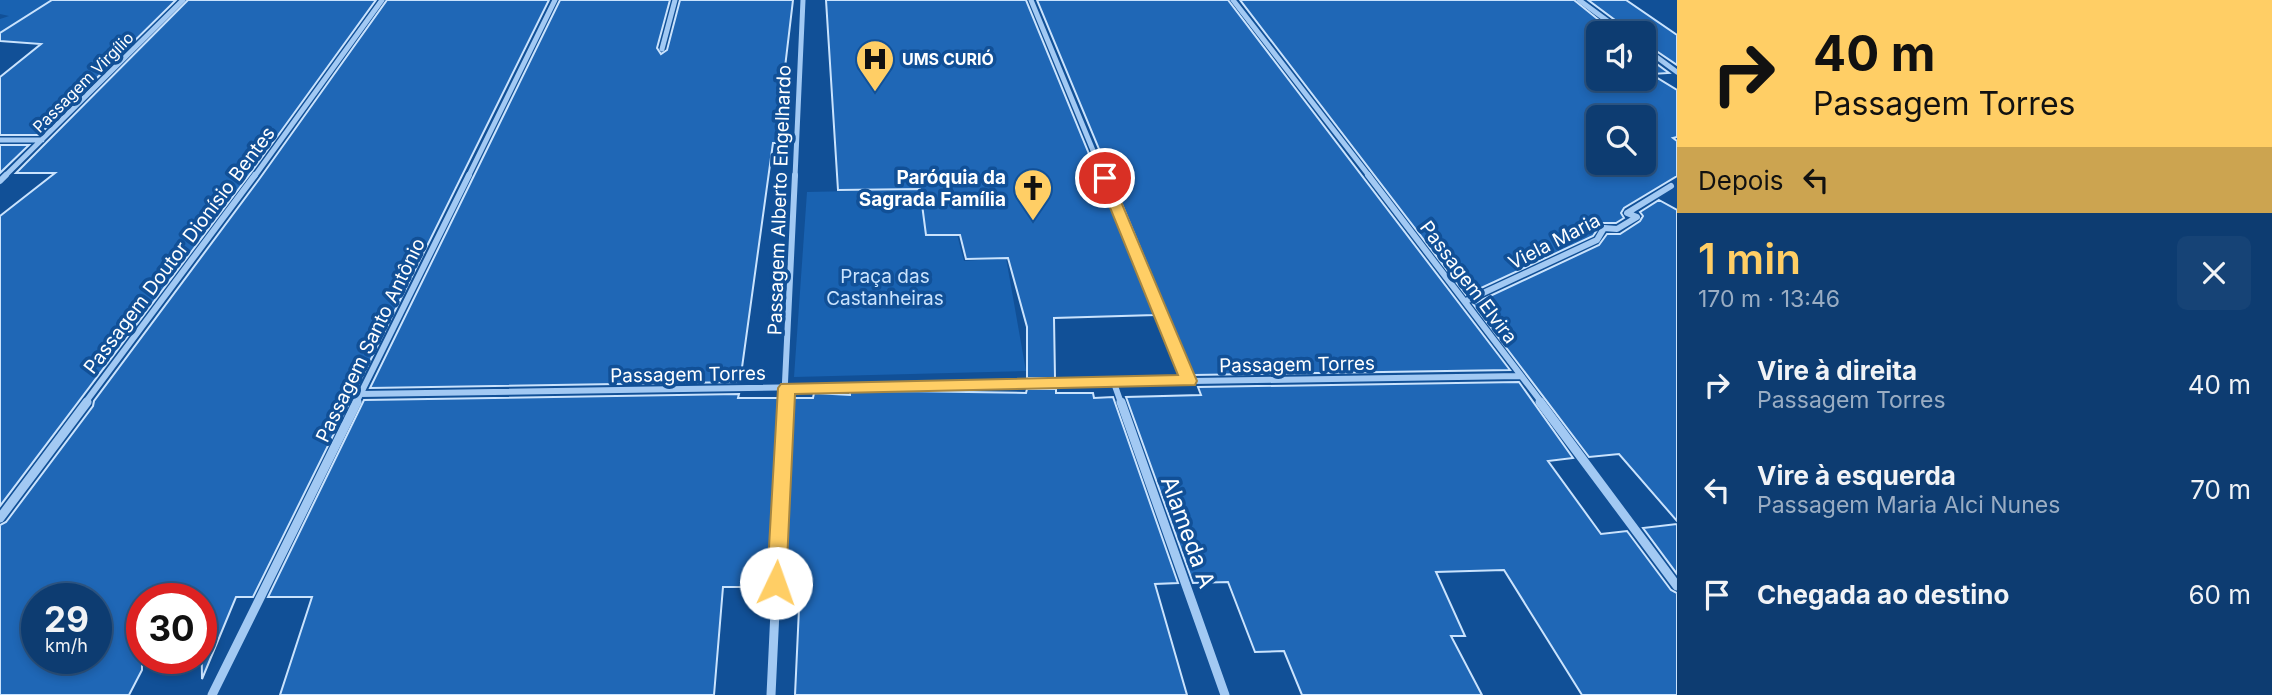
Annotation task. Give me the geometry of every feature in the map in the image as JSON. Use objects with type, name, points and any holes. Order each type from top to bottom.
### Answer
[{"type":"street","name":"Passagem Virgílio","points":[[0,181],[184,0]]},
{"type":"street","name":"Passagem Doutor Dionísio Bentes","points":[[0,518],[382,0]]},
{"type":"street","name":"Passagem Santo Antônio","points":[[212,695],[555,0]]},
{"type":"street","points":[[662,49],[675,0]]},
{"type":"street","name":"Passagem Alberto Engelhardo","points":[[771,695],[803,0]]},
{"type":"street","points":[[1031,0],[1189,381]]},
{"type":"street","name":"Passagem Elvira","points":[[1233,0],[1466,301],[1677,586]]},
{"type":"street","points":[[1578,0],[1607,21]]},
{"type":"street","points":[[1656,57],[1677,72]]},
{"type":"street","points":[[0,140],[42,140]]},
{"type":"street","name":"Viela Maria","points":[[1466,301],[1597,240],[1604,228],[1618,229],[1637,217],[1627,213],[1671,186]]},
{"type":"street","name":"Passagem Torres","points":[[360,394],[1520,376]]},
{"type":"street","name":"Alameda A","points":[[1114,383],[1225,695]]},
{"type":"green space","points":[[0,0],[52,0],[40,8],[26,32],[0,32],[0,19],[9,16],[0,14]]},
{"type":"green space","name":"Praça das Castanheiras","points":[[945,189],[964,261],[1006,258],[1026,371],[794,377],[807,192]]},
{"type":"building","points":[[52,0],[176,0],[39,135],[0,135],[0,77],[41,44],[0,41],[0,33]]},
{"type":"building","points":[[188,0],[376,0],[253,170],[0,506],[0,216],[55,173],[16,173]]},
{"type":"building","points":[[387,0],[549,0],[253,597],[236,597],[217,643],[217,583],[126,583],[126,674],[140,674],[129,695],[0,695],[0,525],[6,522],[93,406],[94,401],[260,178]]},
{"type":"building","points":[[560,0],[670,0],[657,48],[661,54],[667,50],[680,0],[793,0],[776,143],[773,143],[740,382],[370,388]]},
{"type":"building","points":[[826,0],[1026,0],[1155,315],[1054,318],[1055,378],[1027,378],[1027,327],[1008,258],[966,259],[960,235],[926,235],[920,189],[838,190]]},
{"type":"building","points":[[1037,0],[1228,0],[1510,370],[1193,375]]},
{"type":"building","points":[[1240,0],[1574,0],[1600,21],[1586,21],[1586,91],[1656,91],[1656,77],[1677,90],[1677,137],[1673,138],[1677,141],[1677,176],[1624,208],[1621,213],[1624,218],[1616,223],[1602,223],[1593,236],[1466,295]]},
{"type":"building","points":[[1588,0],[1626,0],[1677,35],[1677,65],[1656,51],[1656,21],[1616,21]]},
{"type":"building","points":[[1656,64],[1669,73],[1656,74]]},
{"type":"building","points":[[0,145],[29,145],[0,173]]},
{"type":"building","points":[[1659,200],[1677,210],[1677,521],[1619,454],[1589,457],[1473,304],[1599,245],[1607,234],[1620,234],[1640,221],[1643,216],[1640,212]]},
{"type":"building","points":[[1519,382],[1573,458],[1548,461],[1601,534],[1627,531],[1671,590],[1677,593],[1677,695],[1582,695],[1504,570],[1436,572],[1465,636],[1451,636],[1482,695],[1302,695],[1284,651],[1255,652],[1228,582],[1193,583],[1126,397],[1201,395],[1198,387]]},
{"type":"building","points":[[1027,389],[1056,389],[1056,393],[1093,393],[1094,398],[1113,397],[1178,583],[1155,584],[1187,695],[795,695],[800,587],[783,587],[790,398],[813,398],[814,393],[1026,393]]},
{"type":"building","points":[[739,394],[738,398],[779,398],[769,587],[723,587],[714,695],[280,695],[312,597],[268,597],[364,400]]},
{"type":"building","points":[[1677,524],[1677,574],[1643,528]]},
{"type":"place","name":"UMS CURIÓ","points":[[875,93]]},
{"type":"place","name":"Paróquia da Sagrada Família","points":[[1033,222]]},
{"type":"route","points":[[776,583],[787,388],[1189,381],[1105,178]]}]
